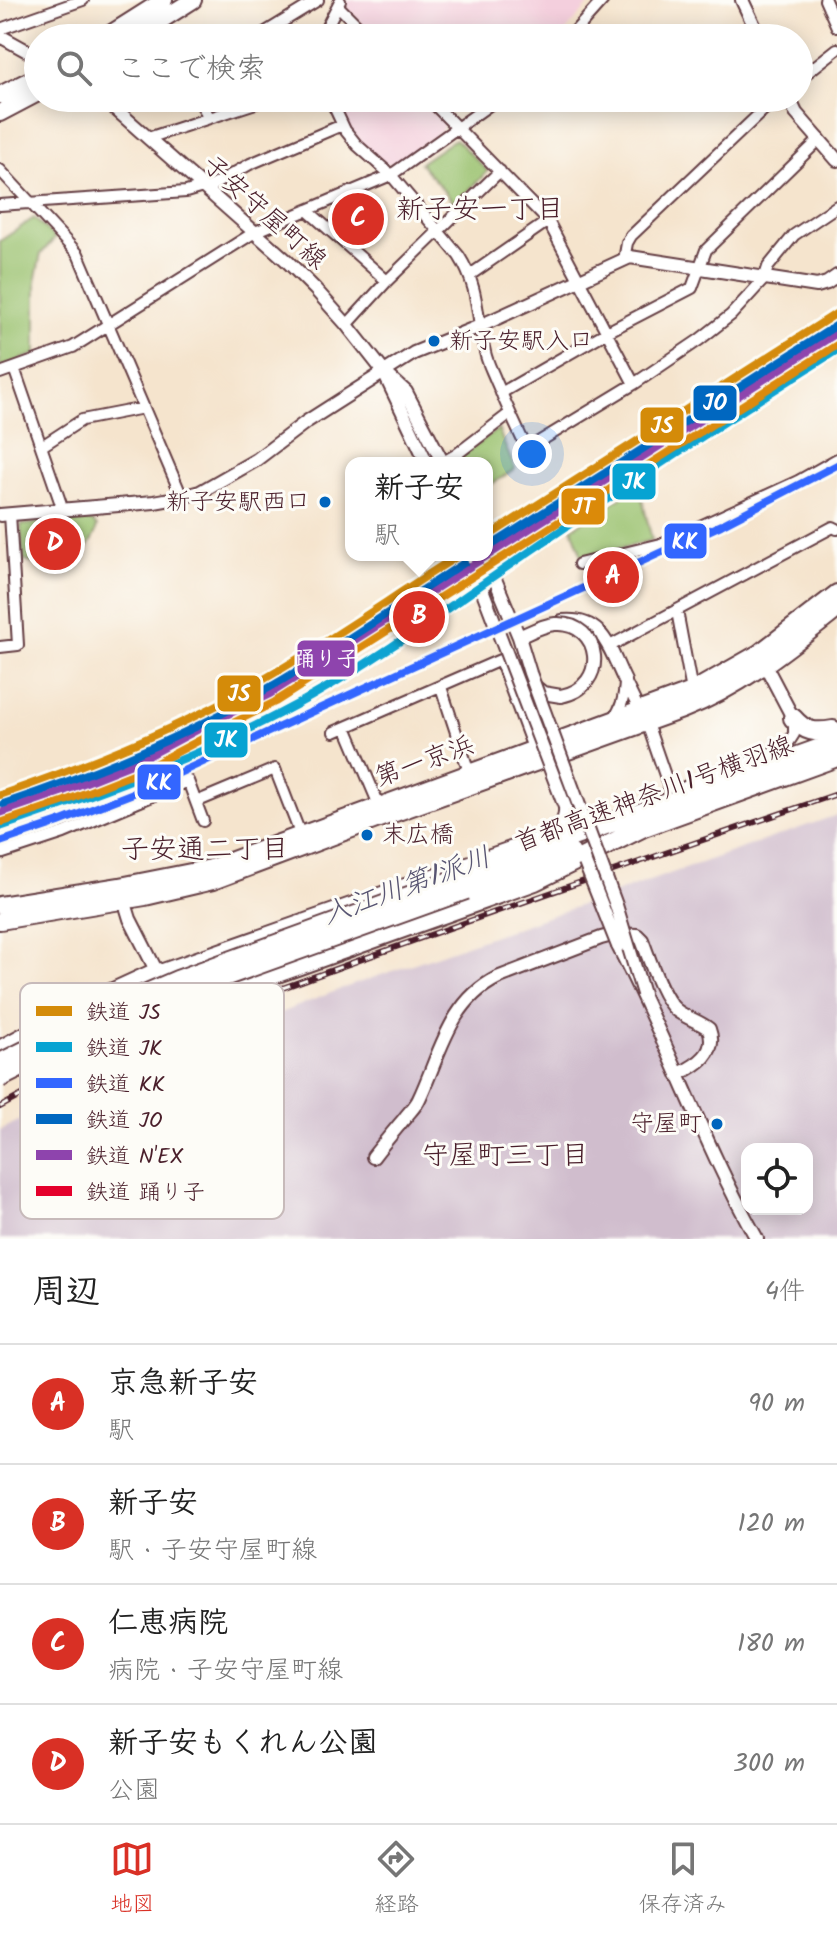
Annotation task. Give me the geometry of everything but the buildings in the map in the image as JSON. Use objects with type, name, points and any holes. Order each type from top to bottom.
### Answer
[{"type":"highway","points":[[149,19],[164,0]]},
{"type":"highway","points":[[149,19],[193,0]]},
{"type":"highway","points":[[0,95],[24,83]]},
{"type":"highway","points":[[0,113],[24,100]]},
{"type":"highway","name":"第一京浜","points":[[302,841],[642,716],[762,659],[837,593]]},
{"type":"highway","name":"第一京浜","points":[[0,905],[213,881],[379,805],[533,748],[613,719],[696,704],[837,610]]},
{"type":"highway","points":[[793,718],[812,732],[836,734]]},
{"type":"highway","points":[[785,748],[836,734]]},
{"type":"highway","name":"首都高速神奈川1号横羽線","points":[[170,983],[836,734]]},
{"type":"highway","name":"首都高速神奈川1号横羽線","points":[[206,983],[837,757]]},
{"type":"highway","points":[[592,860],[837,769]]},
{"type":"highway","points":[[249,983],[535,881],[642,828]]},
{"type":"highway","points":[[236,983],[440,911],[485,891],[580,835]]},
{"type":"highway","name":"第一京浜","points":[[0,921],[122,893]]},
{"type":"highway","points":[[132,983],[149,975],[156,983]]},
{"type":"highway","points":[[0,1050],[20,1039]]},
{"type":"highway","name":"首都高速神奈川1号横羽線","points":[[0,1063],[20,1053]]},
{"type":"highway","name":"首都高速神奈川1号横羽線","points":[[0,1078],[20,1068]]},
{"type":"street","points":[[0,29],[83,0]]},
{"type":"street","points":[[279,24],[318,0]]},
{"type":"street","points":[[582,24],[603,0]]},
{"type":"street","points":[[742,0],[753,24]]},
{"type":"street","points":[[825,0],[837,27]]},
{"type":"street","points":[[328,24],[339,3],[358,24]]},
{"type":"street","points":[[0,36],[24,49]]},
{"type":"street","points":[[813,68],[837,49]]},
{"type":"street","name":"子安守屋町線","points":[[119,112],[286,260],[347,325],[384,372],[406,392],[440,457]]},
{"type":"street","points":[[206,112],[210,118]]},
{"type":"street","points":[[148,138],[228,112]]},
{"type":"street","points":[[336,112],[357,145],[391,175],[459,256],[470,275],[478,304],[485,355],[527,449],[634,384],[731,315],[764,279],[768,267],[794,235],[837,206]]},
{"type":"street","points":[[442,112],[548,221],[634,384]]},
{"type":"street","points":[[0,373],[73,347],[255,232],[391,175],[479,112]]},
{"type":"street","points":[[624,260],[631,236],[761,112]]},
{"type":"street","points":[[796,112],[837,160]]},
{"type":"street","points":[[0,205],[186,192],[204,188],[250,164],[342,125]]},
{"type":"street","points":[[501,393],[692,288],[706,250],[820,139]]},
{"type":"street","points":[[0,170],[78,254],[182,497]]},
{"type":"street","points":[[347,325],[387,281],[500,171]]},
{"type":"street","points":[[307,210],[387,281]]},
{"type":"street","points":[[470,275],[548,221]]},
{"type":"street","points":[[0,647],[18,645],[5,514],[154,502],[200,492],[256,460],[306,422],[414,353],[630,257],[817,286],[837,276]]},
{"type":"street","points":[[14,368],[63,510]]},
{"type":"street","name":"子安守屋町線","points":[[384,372],[424,457]]},
{"type":"street","points":[[42,446],[82,420],[144,408]]},
{"type":"street","points":[[452,457],[509,414]]},
{"type":"street","points":[[579,564],[661,544],[798,481],[837,459]]},
{"type":"street","points":[[608,647],[833,527],[837,529]]},
{"type":"street","points":[[471,561],[565,807],[592,860],[618,946],[643,994],[735,1201],[747,1239]]},
{"type":"street","points":[[487,561],[519,637],[585,823],[580,835]]},
{"type":"street","points":[[677,611],[692,691]]},
{"type":"street","points":[[519,637],[547,626],[555,624],[574,627],[587,637],[594,652],[593,670],[585,685],[570,695],[561,696],[543,693],[528,680],[522,662],[530,637],[546,626],[550,624],[566,621],[588,624],[602,636],[642,716],[669,787]]},
{"type":"street","points":[[122,893],[149,975],[553,833],[580,835],[703,779],[785,748],[794,734],[793,718],[762,659]]},
{"type":"street","points":[[334,732],[500,660],[533,748]]},
{"type":"street","points":[[613,719],[622,703],[625,681]]},
{"type":"street","points":[[441,687],[469,772]]},
{"type":"street","points":[[346,727],[379,805]]},
{"type":"street","points":[[196,802],[275,769],[302,841]]},
{"type":"street","points":[[0,854],[64,833],[188,781],[203,821]]},
{"type":"street","points":[[553,833],[562,823],[565,807]]},
{"type":"street","points":[[585,823],[608,823]]},
{"type":"street","points":[[373,1157],[418,1102],[453,1021],[472,995],[497,978],[601,938],[616,934],[637,935],[642,940],[667,1000],[679,1012],[709,1029],[712,1045],[701,1062],[679,1074]]},
{"type":"street","points":[[735,1201],[757,1239]]},
{"type":"shaded area","points":[[347,0],[593,0],[572,24],[362,24],[345,6]]},
{"type":"shaded area","points":[[339,112],[432,112],[444,124],[441,131],[395,164],[386,164],[370,152],[347,127]]},
{"type":"shaded area","points":[[837,815],[837,1239],[0,1239],[0,1130],[20,1120],[20,1219],[284,1219],[284,1011]]},
{"type":"green space","points":[[455,139],[488,171],[455,204],[420,163]]},
{"type":"green space","points":[[34,218],[55,238],[41,254],[36,277],[36,354],[0,367],[0,241]]},
{"type":"green space","points":[[498,429],[515,469],[493,483],[493,457],[460,457]]},
{"type":"green space","points":[[639,486],[652,540],[583,559],[572,528]]},
{"type":"green space","points":[[91,521],[97,526],[87,547],[69,565],[56,574],[23,560],[21,525]]},
{"type":"railway","points":[[284,988],[837,794]]},
{"type":"railway","points":[[0,1107],[20,1097]]},
{"type":"rail line","name":"JS","points":[[493,533],[837,313]]},
{"type":"rail line","name":"JO","points":[[493,544],[837,325]]},
{"type":"rail line","name":"踊り子","points":[[493,552],[837,333]]},
{"type":"rail line","name":"JK","points":[[0,827],[159,769],[237,735],[312,696],[393,646],[601,503],[837,350]]},
{"type":"rail line","name":"KK","points":[[0,842],[146,788],[721,525],[837,465]]},
{"type":"rail line","name":"JS","points":[[0,795],[117,751],[231,698],[318,647],[450,561]]},
{"type":"rail line","name":"踊り子","points":[[0,813],[139,761],[270,694],[479,561]]},
{"type":"rail line","name":"JO","points":[[3,804],[123,760],[210,720],[296,672],[464,563]]},
{"type":"transit line","name":"JT","points":[[3,822],[143,770],[275,702],[837,345]]},
{"type":"place","name":"仁恵病院","points":[[358,219]]},
{"type":"place","name":"新子安駅入口","points":[[434,341]]},
{"type":"place","name":"新子安駅西口","points":[[325,502]]},
{"type":"place","name":"新子安もくれん公園","points":[[55,544]]},
{"type":"place","name":"京急新子安","points":[[613,577]]},
{"type":"place","name":"新子安","points":[[419,617]]},
{"type":"place","name":"末広橋","points":[[367,835]]},
{"type":"place","name":"守屋町","points":[[717,1124]]},
{"type":"district","name":"新子安一丁目","points":[[480,210]]},
{"type":"district","name":"子安通二丁目","points":[[205,850]]},
{"type":"district","name":"守屋町三丁目","points":[[505,1156]]},
{"type":"water label","name":"入江川第1派川","points":[[407,887]]}]
